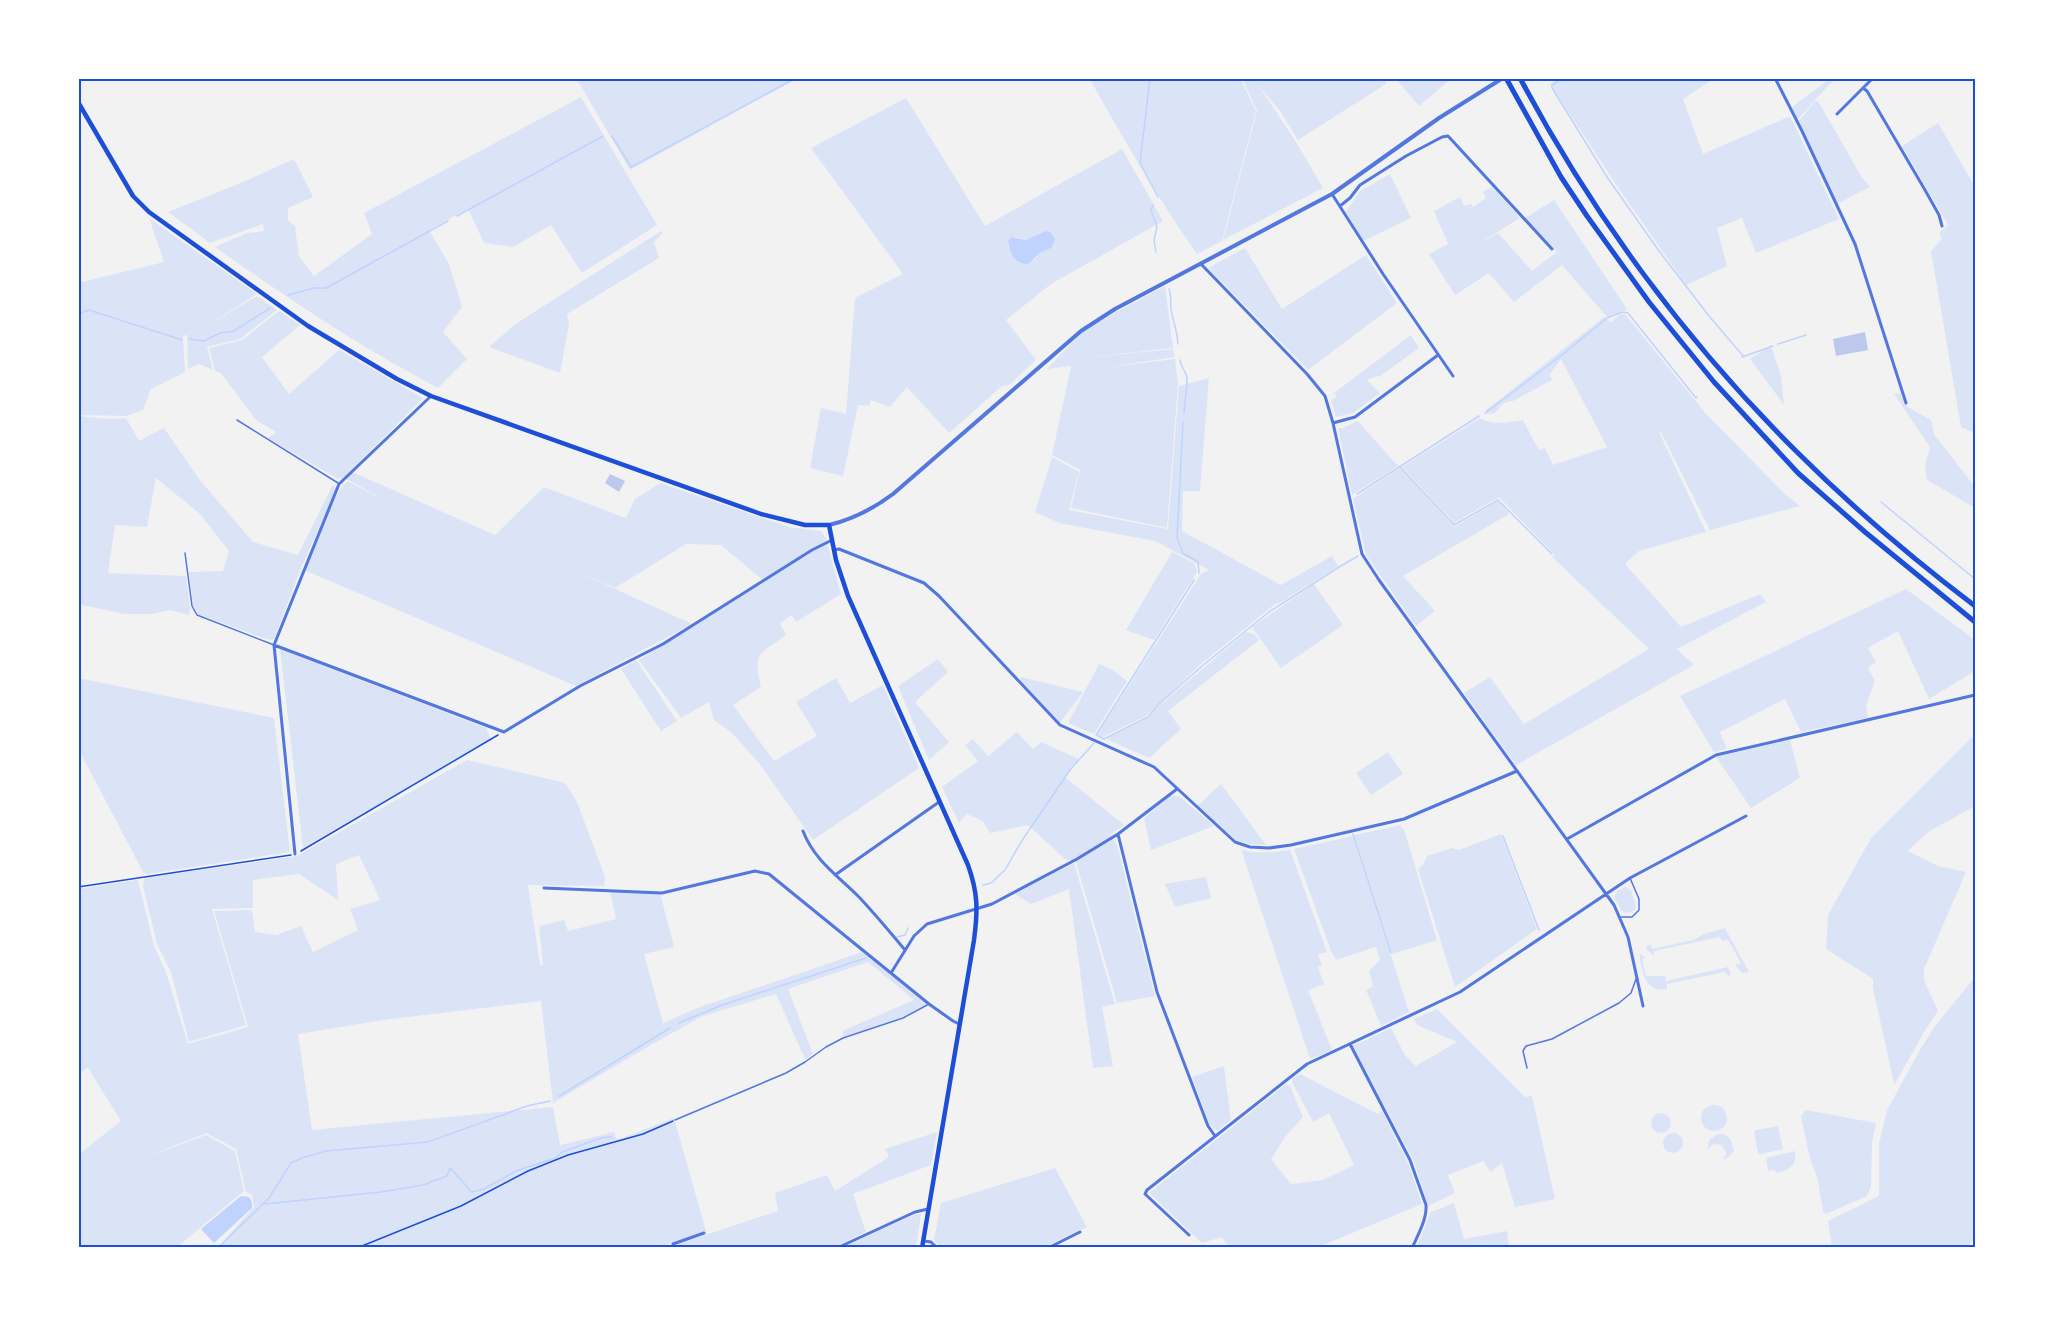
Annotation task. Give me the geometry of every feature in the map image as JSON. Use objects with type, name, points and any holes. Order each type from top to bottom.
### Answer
[{"type":"highway","points":[[1504,78],[1561,177],[1600,236],[1649,302],[1714,382],[1798,473],[1865,532],[1975,622]]},
{"type":"highway","points":[[1520,78],[1574,170],[1625,247],[1660,296],[1721,371],[1806,460],[1873,522],[1975,606]]},
{"type":"main road","points":[[78,102],[133,196],[150,212],[308,326],[398,379],[431,396],[761,514],[805,525],[830,525],[834,550],[848,596],[968,865],[975,886],[978,909],[922,1248]]},
{"type":"street","points":[[830,525],[870,510],[893,494],[1081,330],[1115,309],[1332,194],[1439,118],[1504,78]]},
{"type":"street","points":[[1775,78],[1855,244],[1906,404]]},
{"type":"street","points":[[1837,114],[1873,78]]},
{"type":"street","points":[[1863,88],[1867,91],[1939,215],[1942,226]]},
{"type":"street","points":[[1340,206],[1346,203],[1360,185],[1406,156],[1448,136],[1552,249]]},
{"type":"street","points":[[1332,194],[1383,274],[1453,376]]},
{"type":"street","points":[[1200,264],[1325,396],[1362,554],[1606,894],[1620,917],[1629,943],[1643,1006]]},
{"type":"street","points":[[1333,423],[1355,417],[1438,356]]},
{"type":"street","points":[[295,854],[274,645],[339,484],[431,396]]},
{"type":"street","points":[[274,645],[504,732],[580,686],[663,644],[812,550],[832,540]]},
{"type":"street","points":[[834,550],[839,549],[924,583],[939,596],[1060,725],[1154,767],[1235,842],[1250,847],[1269,848],[1291,845],[1404,819],[1517,771]]},
{"type":"street","points":[[1567,839],[1716,755],[1975,695]]},
{"type":"street","points":[[891,973],[919,930],[927,924],[992,904],[1077,859],[1118,834],[1177,789]]},
{"type":"street","points":[[835,875],[940,801]]},
{"type":"street","points":[[1189,1235],[1145,1194],[1307,1064],[1460,992],[1630,878],[1746,816]]},
{"type":"street","points":[[803,831],[808,844],[835,875],[859,897],[905,950]]},
{"type":"street","points":[[1118,834],[1157,992],[1208,1126],[1215,1136]]},
{"type":"street","points":[[544,888],[662,893],[755,871],[769,874],[929,1004],[959,1024]]},
{"type":"street","points":[[1350,1044],[1410,1160],[1426,1204],[1423,1223],[1412,1248]]},
{"type":"street","points":[[837,1248],[915,1212],[928,1209]]},
{"type":"street","points":[[1048,1248],[1080,1232]]},
{"type":"street","points":[[674,1248],[672,1244],[704,1233]]},
{"type":"street","points":[[923,1240],[931,1242],[937,1248]]},
{"type":"lane","points":[[237,420],[339,484]]},
{"type":"lane","points":[[185,553],[192,606],[197,615],[274,645]]},
{"type":"lane","points":[[1620,917],[1632,917],[1639,910],[1639,899],[1630,878]]},
{"type":"lane","points":[[1527,1068],[1523,1051],[1526,1046],[1552,1039],[1619,1003],[1631,993],[1637,975]]},
{"type":"lane","points":[[675,1120],[786,1073],[843,1038],[903,1018],[929,1004]]},
{"type":"path","points":[[78,887],[295,854],[504,732]]},
{"type":"path","points":[[357,1248],[461,1206],[528,1170],[568,1155],[643,1134],[675,1120]]},
{"type":"shaded area","points":[[583,78],[798,78],[630,170],[578,81]]},
{"type":"shaded area","points":[[1089,78],[1240,78],[1256,111],[1222,241],[1197,254],[1154,189]]},
{"type":"shaded area","points":[[1242,78],[1384,78],[1386,84],[1298,140],[1280,111],[1259,86],[1323,188],[1223,240],[1257,111]]},
{"type":"shaded area","points":[[1395,78],[1452,78],[1419,106]]},
{"type":"shaded area","points":[[1560,78],[1715,78],[1683,99],[1703,154],[1788,117],[1791,118],[1839,219],[1756,253],[1742,218],[1717,228],[1727,266],[1686,285],[1550,84]]},
{"type":"shaded area","points":[[1831,78],[1835,78],[1798,119],[1792,107]]},
{"type":"shaded area","points":[[581,97],[657,225],[582,273],[551,225],[513,247],[484,243],[468,209],[429,230],[449,264],[462,307],[443,332],[467,359],[438,388],[324,321],[215,247],[247,233],[264,231],[263,224],[210,243],[168,212],[294,159],[313,197],[288,208],[288,221],[295,226],[299,256],[314,276],[372,234],[364,213]]},
{"type":"shaded area","points":[[906,98],[985,226],[1122,149],[1163,221],[1051,284],[1006,320],[1036,360],[1009,385],[1002,386],[949,433],[907,387],[890,407],[871,400],[869,406],[858,405],[843,476],[810,468],[821,408],[846,414],[855,298],[903,274],[811,148]],"holes":[[[1042,233],[1046,250],[1034,260],[1014,258],[1008,245],[1016,237],[1026,240]]]},
{"type":"shaded area","points":[[1815,101],[1818,101],[1861,176],[1870,187],[1837,204],[1799,121]]},
{"type":"shaded area","points":[[1938,123],[1975,187],[1975,433],[1961,427],[1931,251],[1942,239],[1939,233],[1948,225],[1902,146]]},
{"type":"shaded area","points":[[1390,174],[1411,218],[1363,241],[1346,211],[1360,191]]},
{"type":"shaded area","points":[[1492,187],[1520,218],[1478,244],[1498,233],[1532,271],[1557,252],[1525,218],[1554,200],[1627,309],[1608,318],[1562,265],[1514,302],[1489,273],[1455,295],[1429,254],[1448,244],[1434,211],[1460,197],[1464,206],[1471,204],[1473,207],[1486,198],[1483,192]]},
{"type":"shaded area","points":[[149,218],[257,294],[206,326],[257,296],[277,310],[240,339],[207,347],[213,370],[199,364],[188,369],[187,335],[183,336],[185,372],[151,389],[143,410],[126,416],[78,415],[78,279],[82,282],[164,262]]},
{"type":"shaded area","points":[[661,231],[663,233],[654,242],[659,258],[567,314],[569,324],[560,373],[489,347],[517,323]]},
{"type":"shaded area","points":[[1245,248],[1282,309],[1366,255],[1397,303],[1308,370],[1208,268]]},
{"type":"shaded area","points":[[1165,286],[1173,348],[1081,358],[1173,349],[1175,357],[1108,367],[1175,359],[1178,384],[1167,528],[1071,508],[1080,470],[1052,455],[1071,366],[1047,369],[1082,332]]},
{"type":"shaded area","points":[[279,311],[300,325],[262,357],[289,394],[339,350],[423,398],[350,471],[495,535],[544,487],[626,518],[635,499],[660,483],[789,527],[821,531],[826,539],[841,594],[796,622],[792,615],[780,623],[786,635],[764,651],[758,660],[761,687],[733,705],[774,761],[817,736],[796,702],[836,678],[850,703],[883,685],[919,768],[813,840],[759,763],[731,732],[714,720],[709,702],[681,718],[639,660],[815,550],[813,547],[763,580],[721,545],[686,544],[615,588],[565,566],[692,624],[576,686],[304,570],[337,494],[347,481],[386,501],[343,477],[338,479],[268,438],[276,432],[256,420],[221,373],[215,371],[209,348],[242,340]]},
{"type":"shaded area","points":[[1621,314],[1625,314],[1707,415],[1786,495],[1800,506],[1710,530],[1659,432],[1706,532],[1639,551],[1625,564],[1681,627],[1760,594],[1766,602],[1677,649],[1694,665],[1516,765],[1464,693],[1490,677],[1524,724],[1649,649],[1552,557],[1555,555],[1499,497],[1454,523],[1402,467],[1480,418],[1496,423],[1523,420],[1539,450],[1545,448],[1553,465],[1607,447],[1561,359],[1550,374],[1552,380],[1505,403],[1495,413],[1487,414],[1485,411],[1604,317],[1611,322]]},
{"type":"shaded area","points":[[1411,335],[1419,348],[1379,377],[1367,380],[1380,393],[1353,413],[1336,417],[1331,400],[1337,397],[1334,393]]},
{"type":"shaded area","points":[[1771,345],[1781,376],[1784,405],[1750,359]]},
{"type":"shaded area","points":[[1209,378],[1200,491],[1183,491],[1182,531],[1281,585],[1332,556],[1338,566],[1275,604],[1200,665],[1146,716],[1103,737],[1097,735],[1201,574],[1209,570],[1155,541],[1059,523],[1035,512],[1052,457],[1079,472],[1069,510],[1168,529],[1179,386]]},
{"type":"shaded area","points":[[1900,393],[1906,406],[1931,420],[1934,434],[1975,487],[1975,508],[1927,480],[1925,465],[1930,447],[1894,394]]},
{"type":"shaded area","points":[[78,416],[126,418],[139,441],[164,428],[199,479],[253,542],[298,555],[333,484],[334,495],[301,568],[274,639],[269,640],[198,614],[193,605],[189,572],[223,571],[229,551],[200,514],[156,478],[147,527],[115,525],[108,573],[186,576],[189,615],[170,610],[152,614],[124,614],[78,604]]},
{"type":"shaded area","points":[[1358,421],[1398,466],[1352,495],[1338,428]]},
{"type":"shaded area","points":[[1400,468],[1454,527],[1498,501],[1509,514],[1403,576],[1435,611],[1416,626],[1366,555],[1353,499]]},
{"type":"shaded area","points":[[1172,552],[1194,563],[1197,572],[1154,640],[1126,630]]},
{"type":"shaded area","points":[[1314,584],[1343,625],[1281,668],[1252,627]]},
{"type":"shaded area","points":[[1906,589],[1975,640],[1975,671],[1929,699],[1898,631],[1868,648],[1876,662],[1868,668],[1875,681],[1866,705],[1868,718],[1801,732],[1785,699],[1720,732],[1727,749],[1714,752],[1680,696]]},
{"type":"shaded area","points":[[1246,632],[1254,634],[1259,640],[1168,711],[1181,729],[1149,758],[1106,739],[1148,718],[1160,705]]},
{"type":"shaded area","points":[[280,649],[486,728],[491,739],[303,848]]},
{"type":"shaded area","points":[[938,659],[948,672],[915,702],[949,742],[929,760],[898,686]]},
{"type":"shaded area","points":[[636,660],[677,721],[661,731],[621,669]]},
{"type":"shaded area","points":[[1099,664],[1111,669],[1127,681],[1094,734],[1068,723]]},
{"type":"shaded area","points":[[1021,677],[1083,692],[1060,723],[1020,681]]},
{"type":"shaded area","points":[[78,678],[274,718],[290,852],[147,874],[143,872],[78,748]]},
{"type":"shaded area","points":[[1017,732],[1033,749],[1041,742],[1079,759],[1065,777],[1124,825],[1110,835],[1117,845],[1155,996],[1117,1003],[1076,862],[1065,859],[1028,825],[990,833],[983,821],[967,814],[959,823],[942,787],[978,761],[965,745],[973,739],[988,756]]},
{"type":"shaded area","points":[[1975,734],[1975,806],[1928,832],[1908,851],[1938,866],[1966,872],[1924,969],[1924,980],[1938,1011],[1894,1084],[1873,979],[1826,949],[1828,915],[1871,838]]},
{"type":"shaded area","points":[[1790,740],[1800,778],[1751,808],[1716,757]]},
{"type":"shaded area","points":[[1388,752],[1403,774],[1371,795],[1356,773]]},
{"type":"shaded area","points":[[467,760],[565,783],[577,802],[605,877],[604,886],[528,885],[540,965],[543,965],[539,926],[564,920],[568,931],[616,919],[610,892],[660,893],[674,947],[644,954],[663,1023],[697,1008],[862,952],[926,1004],[902,1017],[844,1037],[842,1031],[914,1000],[868,962],[788,989],[813,1054],[805,1059],[776,994],[703,1016],[553,1103],[541,1001],[383,1020],[298,1034],[312,1130],[553,1107],[560,1145],[614,1132],[617,1140],[674,1118],[706,1231],[656,1248],[217,1248],[254,1207],[252,1195],[246,1192],[236,1149],[206,1133],[144,1158],[206,1135],[235,1151],[244,1191],[176,1248],[78,1248],[78,1155],[121,1121],[88,1068],[78,1073],[78,889],[138,880],[154,946],[166,972],[188,1044],[248,1027],[214,911],[252,910],[255,932],[276,935],[301,926],[313,952],[358,930],[350,909],[380,900],[359,855],[336,864],[338,900],[299,874],[253,880],[253,908],[212,909],[246,1025],[189,1042],[171,972],[157,944],[143,886],[144,878],[297,856]]},
{"type":"shaded area","points":[[1221,784],[1266,845],[1249,844],[1236,840],[1197,806]]},
{"type":"shaded area","points":[[1170,796],[1179,796],[1214,826],[1151,850],[1144,818]]},
{"type":"shaded area","points":[[1401,825],[1437,940],[1392,954],[1354,835]]},
{"type":"shaded area","points":[[1501,834],[1537,929],[1455,987],[1418,869],[1423,865],[1427,856],[1452,848],[1459,850]]},
{"type":"shaded area","points":[[1353,836],[1409,1012],[1381,1026],[1366,990],[1373,986],[1369,971],[1380,960],[1376,947],[1336,960],[1294,849]]},
{"type":"shaded area","points":[[1241,849],[1259,852],[1290,850],[1327,952],[1318,954],[1322,965],[1318,967],[1324,984],[1308,990],[1332,1050],[1310,1059]]},
{"type":"shaded area","points":[[1074,863],[1115,1004],[1102,1007],[1113,1066],[1093,1068],[1069,889],[1031,904],[1015,894]]},
{"type":"shaded area","points":[[1206,877],[1211,898],[1175,907],[1165,884]]},
{"type":"shaded area","points":[[1625,887],[1631,890],[1636,906],[1635,910],[1627,913],[1622,911],[1614,897],[1617,891]]},
{"type":"shaded area","points":[[1725,928],[1749,972],[1742,973],[1735,965],[1741,963],[1728,940],[1722,941],[1720,937],[1654,951],[1654,956],[1646,949],[1651,945],[1652,949],[1693,940]]},
{"type":"shaded area","points":[[1639,954],[1645,958],[1642,959],[1646,976],[1665,976],[1666,981],[1728,967],[1731,974],[1728,976],[1725,972],[1667,984],[1667,989],[1653,988],[1646,980]]},
{"type":"shaded area","points":[[1975,977],[1975,1234],[1969,1248],[1832,1248],[1828,1221],[1879,1196],[1879,1144],[1887,1110],[1935,1026]]},
{"type":"shaded area","points":[[1437,1009],[1525,1097],[1532,1096],[1555,1199],[1515,1207],[1502,1163],[1491,1172],[1483,1161],[1448,1175],[1455,1193],[1428,1206],[1414,1162],[1353,1046],[1391,1028],[1405,1055],[1416,1066],[1457,1042],[1417,1025],[1414,1019]]},
{"type":"shaded area","points":[[1224,1066],[1231,1120],[1217,1131],[1209,1124],[1192,1077]]},
{"type":"shaded area","points":[[1300,1074],[1378,1114],[1382,1111],[1409,1165],[1422,1204],[1316,1248],[1229,1248],[1222,1237],[1202,1243],[1149,1193],[1286,1084],[1290,1086],[1303,1117],[1286,1136],[1271,1159],[1291,1184],[1323,1180],[1354,1165],[1329,1113],[1313,1122],[1292,1082],[1293,1078]]},
{"type":"shaded area","points":[[1714,1105],[1723,1109],[1727,1118],[1723,1127],[1714,1131],[1705,1127],[1701,1118],[1705,1109]]},
{"type":"shaded area","points":[[1806,1110],[1876,1123],[1872,1143],[1871,1187],[1867,1196],[1826,1214],[1823,1212],[1817,1176],[1810,1159],[1801,1116]]},
{"type":"shaded area","points":[[1661,1113],[1668,1116],[1671,1123],[1668,1130],[1661,1133],[1654,1130],[1651,1123],[1654,1116]]},
{"type":"shaded area","points":[[1778,1126],[1783,1149],[1758,1153],[1754,1132]]},
{"type":"shaded area","points":[[937,1132],[931,1165],[853,1194],[866,1232],[832,1248],[677,1248],[675,1245],[778,1211],[775,1193],[827,1175],[835,1191],[889,1157],[885,1149]]},
{"type":"shaded area","points":[[1673,1133],[1680,1136],[1683,1143],[1680,1150],[1673,1153],[1666,1150],[1663,1143],[1666,1136]]},
{"type":"shaded area","points":[[1718,1134],[1724,1134],[1730,1138],[1734,1150],[1723,1160],[1726,1153],[1722,1145],[1713,1144],[1708,1150],[1709,1140]]},
{"type":"shaded area","points":[[1795,1151],[1794,1163],[1789,1168],[1777,1173],[1773,1170],[1768,1171],[1766,1158]]},
{"type":"shaded area","points":[[1055,1168],[1087,1227],[1042,1248],[942,1248],[934,1240],[941,1203]]},
{"type":"shaded area","points":[[1454,1203],[1464,1239],[1507,1231],[1509,1248],[1416,1248],[1431,1212]]},
{"type":"shaded area","points":[[916,1214],[921,1214],[916,1248],[841,1248]]},
{"type":"water","points":[[1046,231],[1051,233],[1055,239],[1051,248],[1040,253],[1028,264],[1016,260],[1008,241],[1011,237],[1026,240]]},
{"type":"water","points":[[241,1196],[249,1197],[252,1208],[214,1243],[201,1229]]},
{"type":"building","points":[[1865,332],[1868,350],[1836,356],[1833,339]]},
{"type":"building","points":[[610,474],[625,481],[619,492],[605,483]]},
{"type":"waterway","points":[[612,136],[631,167],[796,78]]},
{"type":"waterway","points":[[1150,78],[1140,163],[1158,197]]},
{"type":"waterway","points":[[1563,78],[1552,85],[1552,88],[1607,177],[1659,251],[1744,357]]},
{"type":"waterway","points":[[457,216],[603,136]]},
{"type":"waterway","points":[[1153,205],[1151,210],[1157,227],[1154,240],[1156,252]]},
{"type":"waterway","points":[[288,295],[314,288],[326,288],[448,221]]},
{"type":"waterway","points":[[1169,289],[1178,344]]},
{"type":"waterway","points":[[190,339],[204,341],[220,333],[234,331],[270,308]]},
{"type":"waterway","points":[[78,314],[89,310],[182,340]]},
{"type":"waterway","points":[[1485,413],[1607,318],[1623,312],[1628,313],[1697,397]]},
{"type":"waterway","points":[[1778,344],[1806,335]]},
{"type":"waterway","points":[[1742,357],[1773,346]]},
{"type":"waterway","points":[[1180,360],[1187,378],[1184,413]]},
{"type":"waterway","points":[[1357,494],[1479,416]]},
{"type":"waterway","points":[[1183,423],[1177,538],[1183,553],[1198,562],[1199,573]]},
{"type":"waterway","points":[[1400,467],[1454,525],[1498,500],[1552,554]]},
{"type":"waterway","points":[[1881,502],[1975,579]]},
{"type":"waterway","points":[[1194,580],[1096,735],[1104,739],[1148,717],[1159,704],[1201,667],[1269,612],[1358,556]]},
{"type":"waterway","points":[[983,885],[991,883],[1005,870],[1021,842],[1070,770],[1094,743]]},
{"type":"waterway","points":[[1353,834],[1391,953]]},
{"type":"waterway","points":[[1503,836],[1539,930]]},
{"type":"waterway","points":[[897,937],[905,935],[908,928]]},
{"type":"waterway","points":[[679,1023],[722,1005],[866,958]]},
{"type":"waterway","points":[[559,1096],[670,1028]]},
{"type":"waterway","points":[[218,1248],[269,1198],[291,1163],[302,1158],[326,1151],[428,1142],[527,1106],[550,1101]]},
{"type":"waterway","points":[[265,1204],[381,1192],[423,1185],[447,1176],[450,1168],[472,1192],[484,1189],[516,1171],[555,1158],[562,1152],[601,1138],[611,1137]]}]
